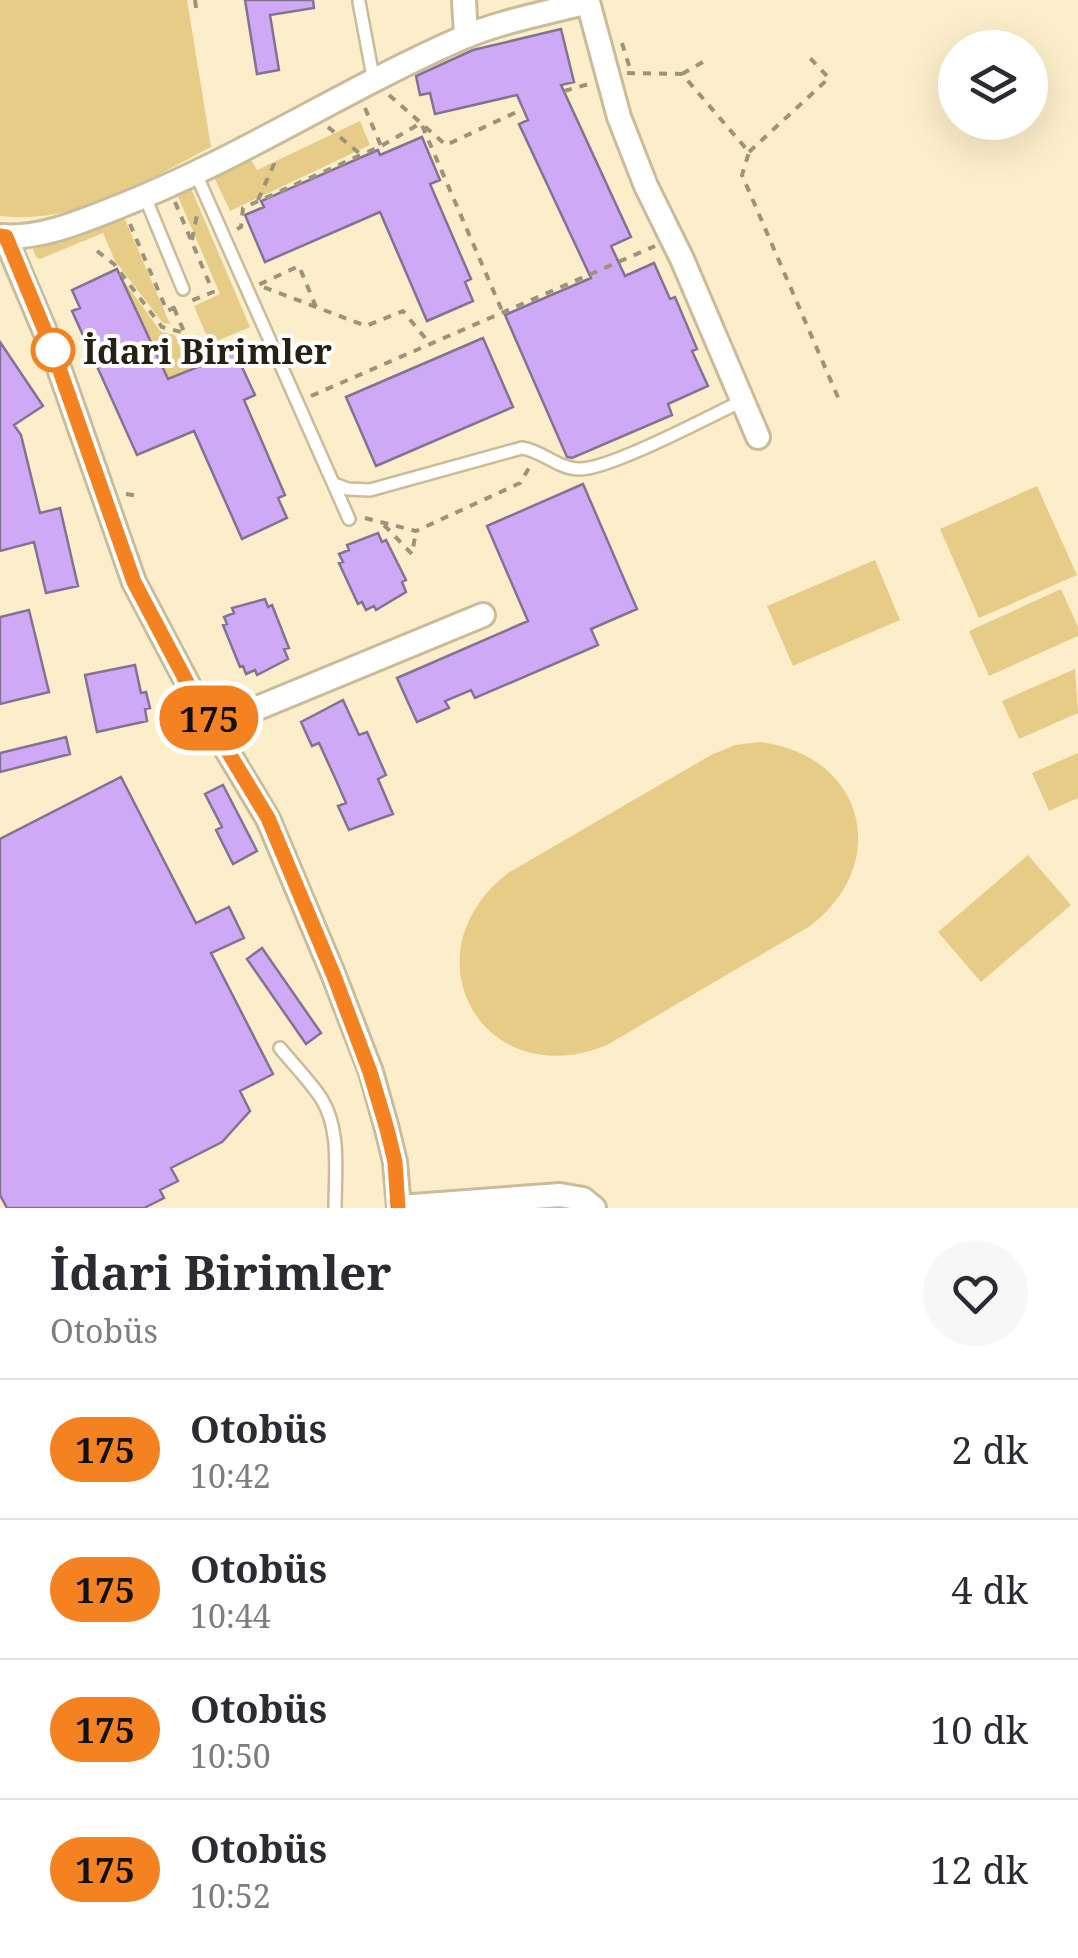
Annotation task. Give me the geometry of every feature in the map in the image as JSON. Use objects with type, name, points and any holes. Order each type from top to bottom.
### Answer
[{"type":"street","points":[[464,0],[466,36]]},
{"type":"street","points":[[594,1208],[583,1199],[560,1195],[399,1208],[387,1129],[334,976],[268,818],[134,582],[52,348],[3,237],[85,220],[145,197],[466,36],[588,2],[619,117],[758,438]]},
{"type":"street","points":[[214,726],[484,615]]},
{"type":"lane","points":[[360,2],[374,82]]},
{"type":"lane","points":[[196,174],[350,518]]},
{"type":"lane","points":[[145,197],[183,289]]},
{"type":"lane","points":[[334,484],[370,490],[522,448],[539,451],[567,468],[584,470],[742,400]]},
{"type":"lane","points":[[280,1048],[321,1098],[329,1115],[334,1138],[336,1208]]},
{"type":"path","points":[[195,0],[198,15]]},
{"type":"path","points":[[808,56],[828,78],[749,152],[742,174],[840,402]]},
{"type":"path","points":[[564,91],[630,72],[682,74],[703,62]]},
{"type":"path","points":[[682,74],[749,152]]},
{"type":"path","points":[[374,82],[446,145],[523,108]]},
{"type":"path","points":[[313,114],[360,155]]},
{"type":"path","points":[[369,117],[381,146]]},
{"type":"path","points":[[224,235],[241,227],[242,208],[381,146],[421,123]]},
{"type":"path","points":[[421,123],[503,313]]},
{"type":"path","points":[[258,200],[274,164],[262,141]]},
{"type":"path","points":[[192,242],[199,206],[209,202]]},
{"type":"path","points":[[298,402],[672,239]]},
{"type":"path","points":[[97,251],[114,264],[162,328],[184,333]]},
{"type":"path","points":[[316,307],[300,266],[258,284],[316,307],[366,326],[403,311],[430,344]]},
{"type":"path","points":[[174,308],[200,366]]},
{"type":"path","points":[[350,518],[416,531],[520,484],[539,451]]},
{"type":"path","points":[[381,522],[412,554],[423,557]]},
{"type":"path","points":[[412,554],[416,531]]},
{"type":"shaded area","points":[[0,0],[187,0],[211,147],[135,187],[84,207],[29,217],[0,216]]},
{"type":"shaded area","points":[[360,121],[370,145],[230,211],[213,175],[250,158],[257,170]]},
{"type":"shaded area","points":[[190,186],[250,327],[210,344],[194,306],[220,294],[176,192]]},
{"type":"shaded area","points":[[124,217],[170,324],[163,323],[115,261],[103,233],[40,259],[36,257],[35,247]]},
{"type":"shaded area","points":[[118,273],[161,332],[175,335],[190,370],[168,379]]},
{"type":"shaded area","points":[[1037,486],[1077,575],[979,618],[940,529]]},
{"type":"shaded area","points":[[875,560],[900,620],[793,666],[767,606]]},
{"type":"shaded area","points":[[1061,589],[1078,627],[1078,636],[989,676],[969,631]]},
{"type":"shaded area","points":[[1075,669],[1078,713],[1019,739],[1002,701]]},
{"type":"shaded area","points":[[760,742],[795,751],[823,767],[843,789],[855,815],[858,843],[852,872],[836,900],[810,926],[607,1045],[563,1056],[525,1051],[494,1035],[472,1009],[461,977],[462,942],[477,906],[508,873],[711,755],[735,745]]},
{"type":"shaded area","points":[[1078,753],[1078,798],[1049,811],[1032,773]]},
{"type":"shaded area","points":[[1028,855],[1071,905],[981,982],[938,932]]},
{"type":"building","points":[[245,0],[313,0],[314,8],[270,15],[279,70],[257,74]]},
{"type":"building","points":[[561,29],[574,82],[561,85],[631,237],[611,246],[625,276],[654,263],[670,299],[675,297],[708,386],[668,404],[672,415],[572,458],[567,457],[505,315],[591,278],[519,124],[528,120],[517,95],[435,114],[430,93],[420,95],[416,76],[473,50]]},
{"type":"building","points":[[422,137],[440,180],[430,184],[471,279],[465,282],[473,301],[427,321],[380,212],[265,262],[245,215],[264,207],[261,201],[378,150],[380,155]]},
{"type":"building","points":[[117,269],[168,379],[235,352],[255,395],[244,400],[285,495],[278,498],[287,518],[242,539],[194,431],[137,455],[72,311],[80,308],[72,290]]},
{"type":"building","points":[[483,338],[513,407],[376,466],[346,397]]},
{"type":"building","points":[[0,342],[43,406],[14,425],[21,435],[40,513],[60,508],[78,586],[46,593],[34,542],[0,551]]},
{"type":"building","points":[[583,484],[637,609],[591,629],[598,645],[475,698],[471,690],[445,701],[449,708],[417,722],[397,678],[528,621],[487,526]]},
{"type":"building","points":[[378,533],[382,542],[386,540],[406,580],[402,582],[406,592],[376,610],[374,606],[366,610],[362,602],[358,604],[339,563],[343,562],[339,554],[349,550],[347,545]]},
{"type":"building","points":[[265,599],[268,607],[272,605],[289,648],[284,649],[288,659],[257,675],[255,670],[246,674],[223,625],[227,624],[224,617],[234,613],[232,608]]},
{"type":"building","points":[[29,610],[49,692],[0,704],[0,617]]},
{"type":"building","points":[[135,665],[141,693],[146,692],[150,708],[145,709],[147,721],[97,732],[85,675]]},
{"type":"building","points":[[343,700],[359,735],[367,732],[386,775],[378,779],[393,814],[349,830],[338,806],[346,803],[336,780],[319,743],[312,746],[301,722]]},
{"type":"building","points":[[66,737],[70,754],[0,772],[0,753]]},
{"type":"building","points":[[121,777],[196,923],[229,907],[244,938],[211,953],[273,1074],[240,1091],[250,1111],[222,1142],[171,1168],[178,1181],[160,1190],[164,1198],[144,1208],[7,1208],[0,1195],[0,839]]},
{"type":"building","points":[[223,785],[257,851],[233,864],[216,830],[222,827],[205,794]]},
{"type":"building","points":[[262,948],[321,1033],[306,1044],[247,959]]},
{"type":"bus line","name":"175","points":[[0,236],[6,237],[52,348],[134,582],[192,692],[268,818],[334,976],[387,1129],[395,1162],[398,1208]]},
{"type":"place","name":"İdari Birimler","points":[[53,350]]}]
